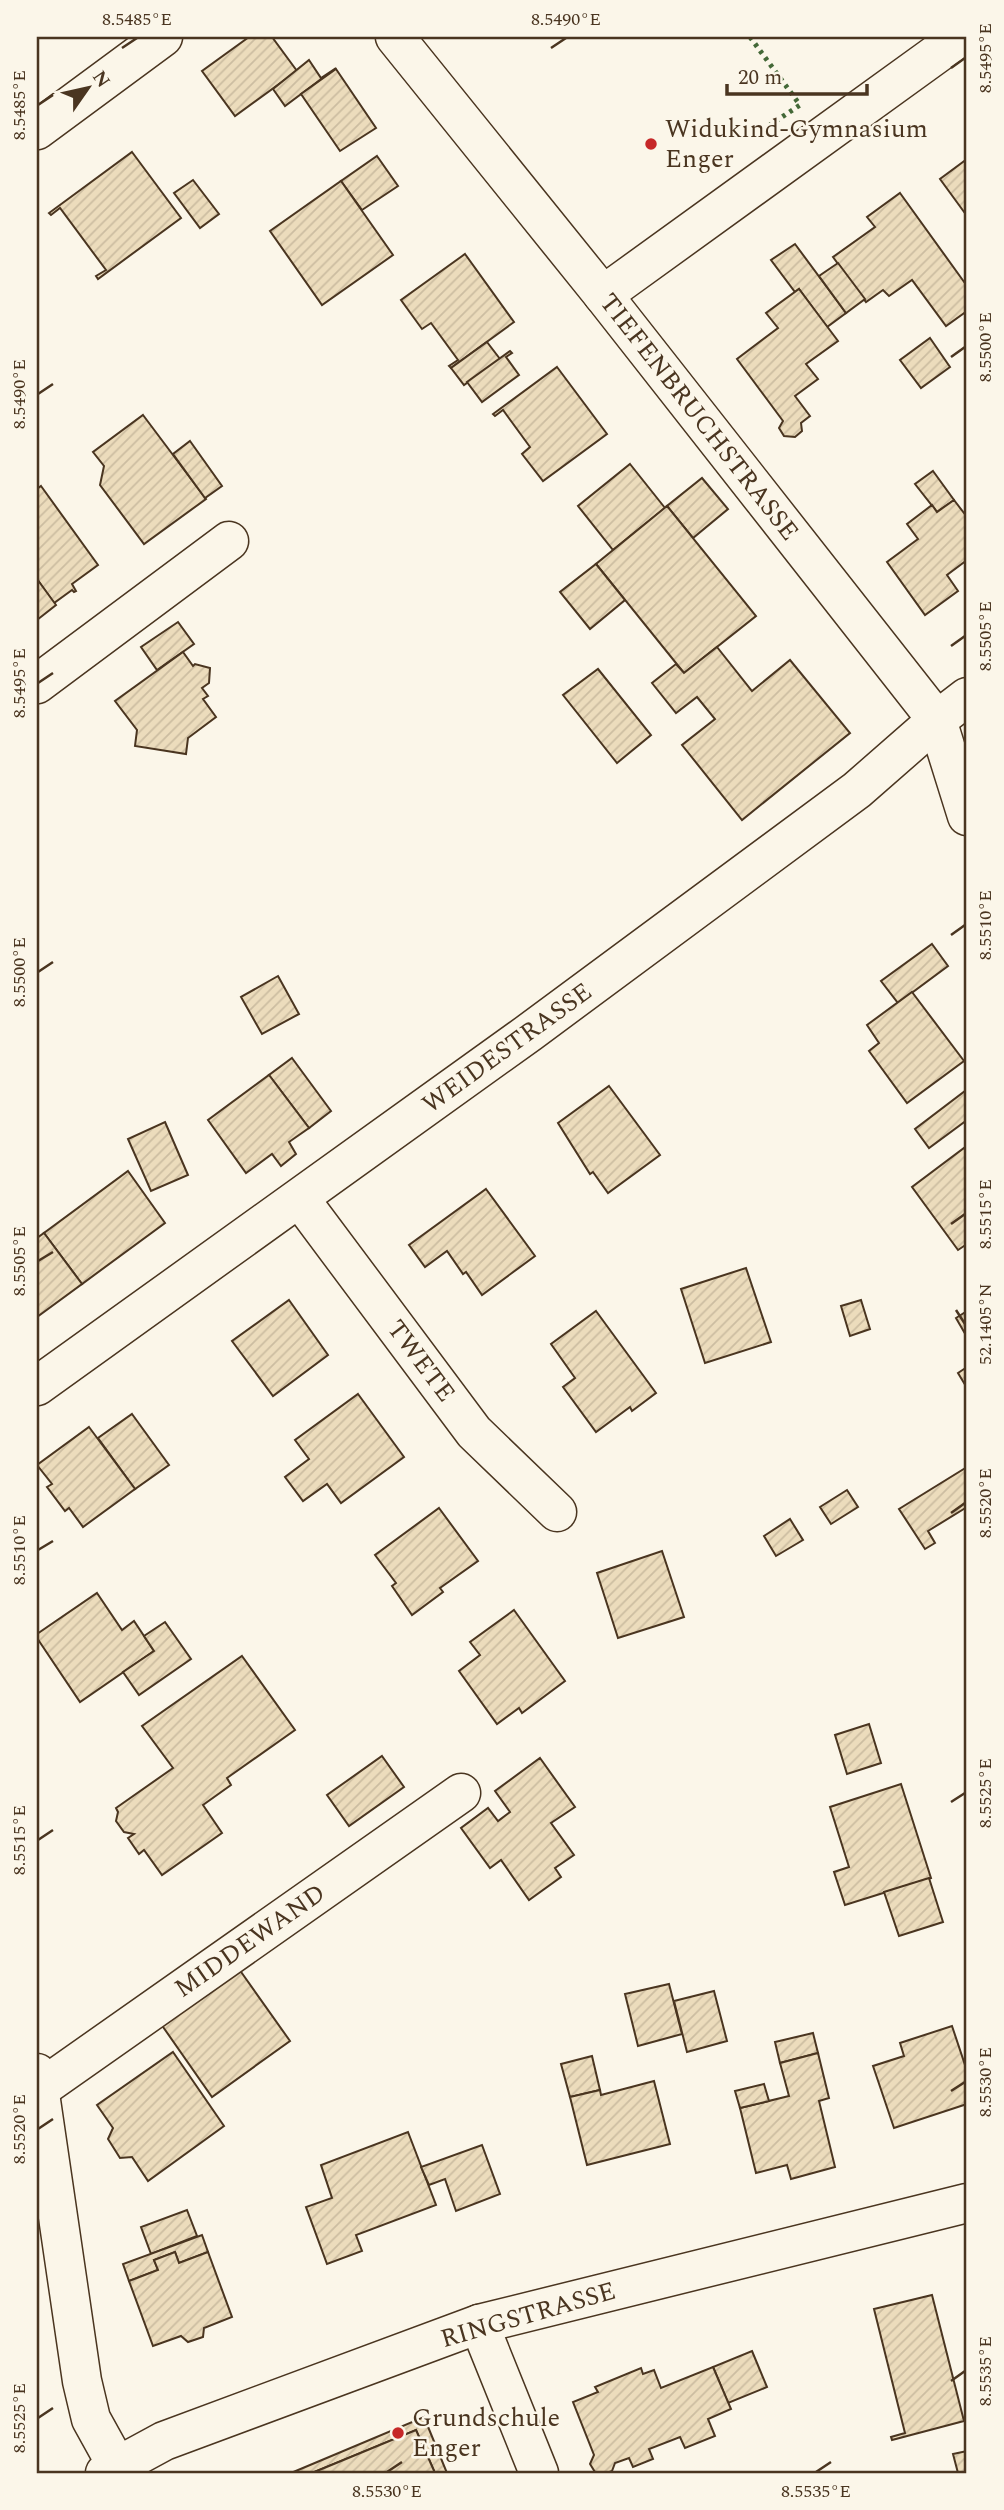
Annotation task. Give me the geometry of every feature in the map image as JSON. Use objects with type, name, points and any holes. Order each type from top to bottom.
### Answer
[{"type":"street","points":[[37,130],[163,37]]},
{"type":"street","name":"TIEFENBRUCHSTRASSE","points":[[395,37],[603,295],[937,720],[967,816]]},
{"type":"street","points":[[603,295],[960,37]]},
{"type":"street","points":[[37,684],[229,541]]},
{"type":"street","name":"WEIDESTRASSE","points":[[37,1386],[300,1199],[857,790],[967,697]]},
{"type":"street","name":"TWETE","points":[[300,1199],[474,1432],[557,1512]]},
{"type":"street","name":"MIDDEWAND","points":[[38,2081],[461,1793]]},
{"type":"street","points":[[38,2081],[82,2381],[91,2419],[111,2470]]},
{"type":"street","name":"RINGSTRASSE","points":[[111,2470],[164,2441],[479,2324],[967,2203]]},
{"type":"street","points":[[479,2324],[539,2473]]},
{"type":"building","points":[[249,37],[272,37],[297,71],[235,116],[202,71]]},
{"type":"building","points":[[309,60],[321,78],[336,68],[285,106],[273,89]]},
{"type":"building","points":[[336,69],[376,128],[340,151],[301,94]]},
{"type":"building","points":[[132,152],[181,218],[98,279],[96,276],[106,270],[60,208],[51,215],[49,213]]},
{"type":"building","points":[[377,156],[398,186],[362,210],[341,181]]},
{"type":"building","points":[[967,159],[967,216],[940,179]]},
{"type":"building","points":[[193,180],[219,214],[200,228],[174,193]]},
{"type":"building","points":[[341,181],[393,255],[322,305],[270,231]]},
{"type":"building","points":[[900,193],[967,286],[967,311],[946,326],[912,280],[889,296],[883,290],[866,302],[833,257],[875,227],[867,217]]},
{"type":"building","points":[[795,244],[846,313],[827,327],[799,289],[795,292],[771,260]]},
{"type":"building","points":[[465,254],[514,322],[451,368],[449,366],[458,360],[431,323],[422,329],[401,300]]},
{"type":"building","points":[[838,263],[865,299],[846,313],[819,276]]},
{"type":"building","points":[[799,289],[838,341],[806,364],[818,379],[795,396],[810,416],[801,423],[802,431],[795,437],[784,436],[779,428],[783,421],[737,359],[778,328],[766,313]]},
{"type":"building","points":[[930,338],[950,367],[921,388],[900,360]]},
{"type":"building","points":[[487,342],[500,359],[464,385],[451,368]]},
{"type":"building","points":[[510,351],[512,353],[506,357],[519,375],[482,402],[467,382]]},
{"type":"building","points":[[557,367],[607,434],[543,481],[522,454],[530,447],[503,410],[495,416],[493,414]]},
{"type":"building","points":[[143,415],[206,499],[144,544],[100,485],[104,466],[93,452]]},
{"type":"building","points":[[190,441],[222,486],[205,498],[173,454]]},
{"type":"building","points":[[630,464],[665,508],[613,550],[578,506]]},
{"type":"building","points":[[933,471],[954,500],[937,512],[915,484]]},
{"type":"building","points":[[702,478],[728,509],[693,538],[667,506]]},
{"type":"building","points":[[41,486],[98,565],[72,584],[76,591],[72,590],[54,603],[37,579],[37,489]]},
{"type":"building","points":[[954,500],[967,517],[967,560],[947,575],[958,591],[925,615],[887,562],[918,539],[907,524],[932,505],[937,512]]},
{"type":"building","points":[[667,506],[756,616],[684,673],[596,564]]},
{"type":"building","points":[[596,564],[625,600],[590,629],[560,592]]},
{"type":"building","points":[[37,579],[56,605],[37,620]]},
{"type":"building","points":[[178,622],[194,644],[157,670],[141,647]]},
{"type":"building","points":[[717,647],[752,691],[790,660],[850,733],[742,820],[682,745],[715,719],[697,697],[676,713],[652,683],[676,664],[684,673]]},
{"type":"building","points":[[183,652],[193,666],[195,664],[210,668],[209,683],[202,688],[208,696],[203,699],[216,717],[188,738],[186,754],[135,746],[137,730],[115,701]]},
{"type":"building","points":[[598,669],[651,735],[617,763],[563,695]]},
{"type":"building","points":[[932,944],[948,966],[898,1003],[881,981]]},
{"type":"building","points":[[278,976],[299,1014],[262,1034],[241,997]]},
{"type":"building","points":[[912,992],[964,1061],[907,1103],[869,1051],[879,1043],[867,1025]]},
{"type":"building","points":[[292,1058],[331,1111],[309,1128],[269,1075]]},
{"type":"building","points":[[269,1075],[309,1128],[289,1142],[296,1154],[281,1166],[272,1154],[246,1173],[208,1120]]},
{"type":"building","points":[[609,1086],[660,1155],[608,1193],[593,1172],[590,1174],[558,1123]]},
{"type":"building","points":[[965,1091],[967,1120],[929,1148],[915,1129]]},
{"type":"building","points":[[165,1122],[188,1175],[151,1191],[128,1139]]},
{"type":"building","points":[[964,1148],[967,1152],[967,1244],[958,1250],[912,1187]]},
{"type":"building","points":[[128,1171],[165,1223],[82,1284],[44,1233]]},
{"type":"building","points":[[486,1189],[535,1256],[482,1295],[447,1251],[425,1267],[409,1245]]},
{"type":"building","points":[[44,1233],[82,1284],[37,1317],[37,1238]]},
{"type":"building","points":[[746,1268],[771,1342],[705,1363],[681,1289]]},
{"type":"building","points":[[289,1300],[328,1355],[273,1396],[232,1341]]},
{"type":"building","points":[[861,1300],[870,1329],[850,1336],[841,1306]]},
{"type":"building","points":[[596,1311],[656,1393],[632,1411],[630,1407],[596,1432],[563,1387],[575,1378],[551,1344]]},
{"type":"building","points":[[967,1311],[967,1337],[956,1318]]},
{"type":"building","points":[[967,1367],[967,1388],[958,1373]]},
{"type":"building","points":[[358,1394],[404,1457],[341,1503],[327,1484],[303,1501],[285,1477],[309,1459],[295,1440]]},
{"type":"building","points":[[132,1414],[169,1465],[135,1489],[98,1438]]},
{"type":"building","points":[[89,1427],[135,1489],[83,1527],[69,1508],[65,1511],[47,1487],[52,1484],[37,1465]]},
{"type":"building","points":[[967,1467],[967,1507],[928,1531],[935,1543],[925,1549],[899,1509]]},
{"type":"building","points":[[847,1490],[858,1507],[831,1524],[820,1507]]},
{"type":"building","points":[[439,1508],[478,1561],[440,1588],[443,1592],[412,1615],[392,1586],[396,1583],[375,1555]]},
{"type":"building","points":[[790,1519],[803,1540],[776,1556],[764,1536]]},
{"type":"building","points":[[662,1551],[684,1617],[618,1638],[597,1573]]},
{"type":"building","points":[[97,1593],[122,1630],[134,1621],[154,1651],[80,1702],[37,1638],[37,1634]]},
{"type":"building","points":[[514,1610],[565,1681],[522,1713],[519,1708],[497,1724],[459,1671],[480,1655],[470,1642]]},
{"type":"building","points":[[165,1622],[191,1659],[139,1695],[123,1672],[154,1651],[144,1636]]},
{"type":"building","points":[[242,1656],[295,1730],[227,1778],[231,1785],[203,1805],[222,1833],[162,1875],[144,1850],[139,1854],[128,1838],[134,1834],[124,1832],[116,1821],[116,1808],[173,1768],[142,1726]]},
{"type":"building","points":[[869,1724],[881,1763],[847,1774],[835,1735]]},
{"type":"building","points":[[382,1756],[404,1787],[349,1826],[327,1795]]},
{"type":"building","points":[[540,1758],[575,1807],[551,1823],[574,1855],[555,1868],[561,1877],[529,1900],[501,1860],[490,1868],[461,1828],[488,1808],[498,1821],[510,1812],[495,1791]]},
{"type":"building","points":[[901,1784],[931,1878],[845,1905],[834,1872],[849,1867],[830,1807]]},
{"type":"building","points":[[929,1878],[943,1922],[899,1936],[884,1892]]},
{"type":"building","points":[[239,1969],[290,2041],[212,2097],[161,2024]]},
{"type":"building","points":[[669,1984],[682,2034],[638,2046],[625,1994]]},
{"type":"building","points":[[714,1991],[727,2041],[687,2052],[674,2001]]},
{"type":"building","points":[[952,2026],[967,2071],[967,2104],[894,2128],[873,2066],[904,2056],[900,2043]]},
{"type":"building","points":[[813,2033],[818,2053],[780,2063],[775,2042]]},
{"type":"building","points":[[173,2052],[224,2126],[148,2181],[132,2157],[120,2158],[108,2139],[113,2128],[97,2105]]},
{"type":"building","points":[[818,2053],[829,2098],[819,2101],[835,2167],[791,2179],[787,2165],[756,2173],[740,2108],[789,2096],[780,2063]]},
{"type":"building","points":[[592,2056],[600,2090],[570,2097],[561,2064]]},
{"type":"building","points":[[654,2081],[670,2144],[587,2165],[570,2097],[600,2090],[601,2095]]},
{"type":"building","points":[[764,2084],[769,2101],[740,2108],[735,2091]]},
{"type":"building","points":[[408,2132],[436,2205],[356,2235],[362,2251],[327,2264],[306,2207],[332,2198],[321,2165]]},
{"type":"building","points":[[482,2145],[500,2194],[456,2211],[445,2179],[429,2185],[421,2167]]},
{"type":"building","points":[[187,2210],[197,2236],[151,2254],[141,2227]]},
{"type":"building","points":[[202,2235],[208,2252],[179,2263],[175,2252],[154,2260],[158,2270],[129,2281],[123,2264]]},
{"type":"building","points":[[175,2252],[179,2263],[208,2252],[232,2317],[204,2328],[203,2337],[188,2342],[181,2336],[153,2346],[129,2281],[158,2270],[154,2260]]},
{"type":"building","points":[[932,2295],[964,2421],[892,2440],[891,2437],[905,2433],[874,2309]]},
{"type":"building","points":[[752,2351],[767,2387],[728,2403],[713,2367]]},
{"type":"building","points":[[713,2367],[731,2409],[708,2419],[715,2436],[685,2448],[680,2437],[649,2449],[653,2459],[633,2467],[629,2458],[615,2463],[612,2471],[595,2472],[590,2464],[594,2455],[573,2402],[598,2392],[595,2387],[641,2368],[643,2374],[654,2370],[661,2388]]},
{"type":"building","points":[[424,2417],[447,2473],[435,2473],[416,2430],[312,2473],[291,2473]]},
{"type":"building","points":[[416,2430],[435,2473],[312,2473]]},
{"type":"building","points":[[967,2451],[967,2473],[958,2473],[953,2454]]},
{"type":"hedge","points":[[750,37],[800,105],[770,125]]},
{"type":"place","name":"Widukind-Gymnasium Enger","points":[[651,144]]},
{"type":"place","name":"Grundschule Enger","points":[[398,2433]]}]
